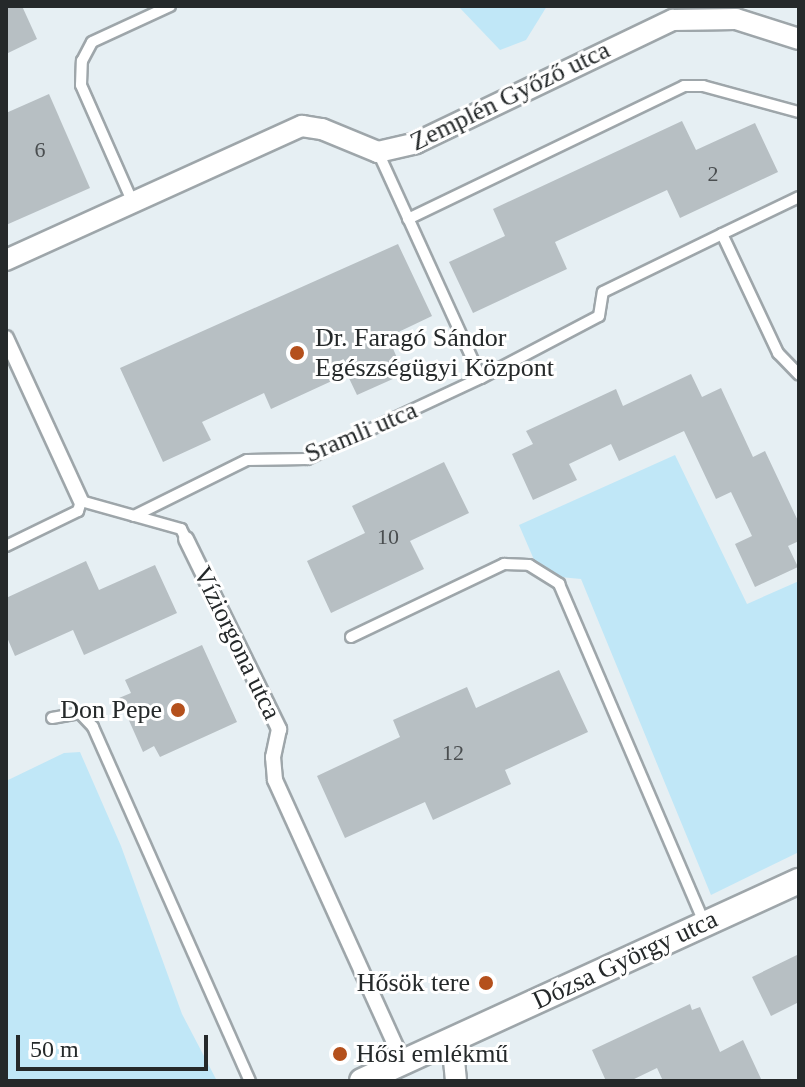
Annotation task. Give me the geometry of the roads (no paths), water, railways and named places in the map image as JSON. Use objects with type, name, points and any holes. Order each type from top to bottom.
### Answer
[{"type":"street","name":"Zemplén Győző utca","points":[[6,260],[302,126],[322,129],[378,152],[416,143],[673,20],[736,19],[799,39]]},
{"type":"street","points":[[6,338],[81,501]]},
{"type":"street","name":"Víziorgona utca","points":[[186,539],[279,729],[273,757],[275,780],[403,1062]]},
{"type":"street","name":"Dózsa György utca","points":[[362,1081],[799,881]]},
{"type":"street","points":[[452,1040],[456,1081]]},
{"type":"lane","points":[[133,203],[81,85],[82,61],[92,42],[170,6]]},
{"type":"lane","points":[[408,219],[684,86],[703,86],[799,112]]},
{"type":"lane","points":[[378,152],[481,378]]},
{"type":"lane","points":[[799,197],[722,234],[778,353],[799,375]]},
{"type":"lane","name":"Sramli utca","points":[[134,516],[247,460],[307,459],[481,378],[599,316],[603,292],[722,234]]},
{"type":"lane","points":[[6,546],[78,511],[81,501]]},
{"type":"lane","name":"Víziorgona utca","points":[[81,501],[181,529],[186,539]]},
{"type":"lane","points":[[351,637],[504,564],[529,565],[559,584],[705,924]]},
{"type":"lane","points":[[52,718],[80,713],[93,727],[250,1081]]},
{"type":"place","name":"Dr. Faragó Sándor Egészségügyi Központ","points":[[297,353]]},
{"type":"place","name":"Don Pepe","points":[[178,710]]},
{"type":"place","name":"Hősök tere","points":[[486,983]]},
{"type":"place","name":"Hősi emlékmű","points":[[340,1054]]}]
